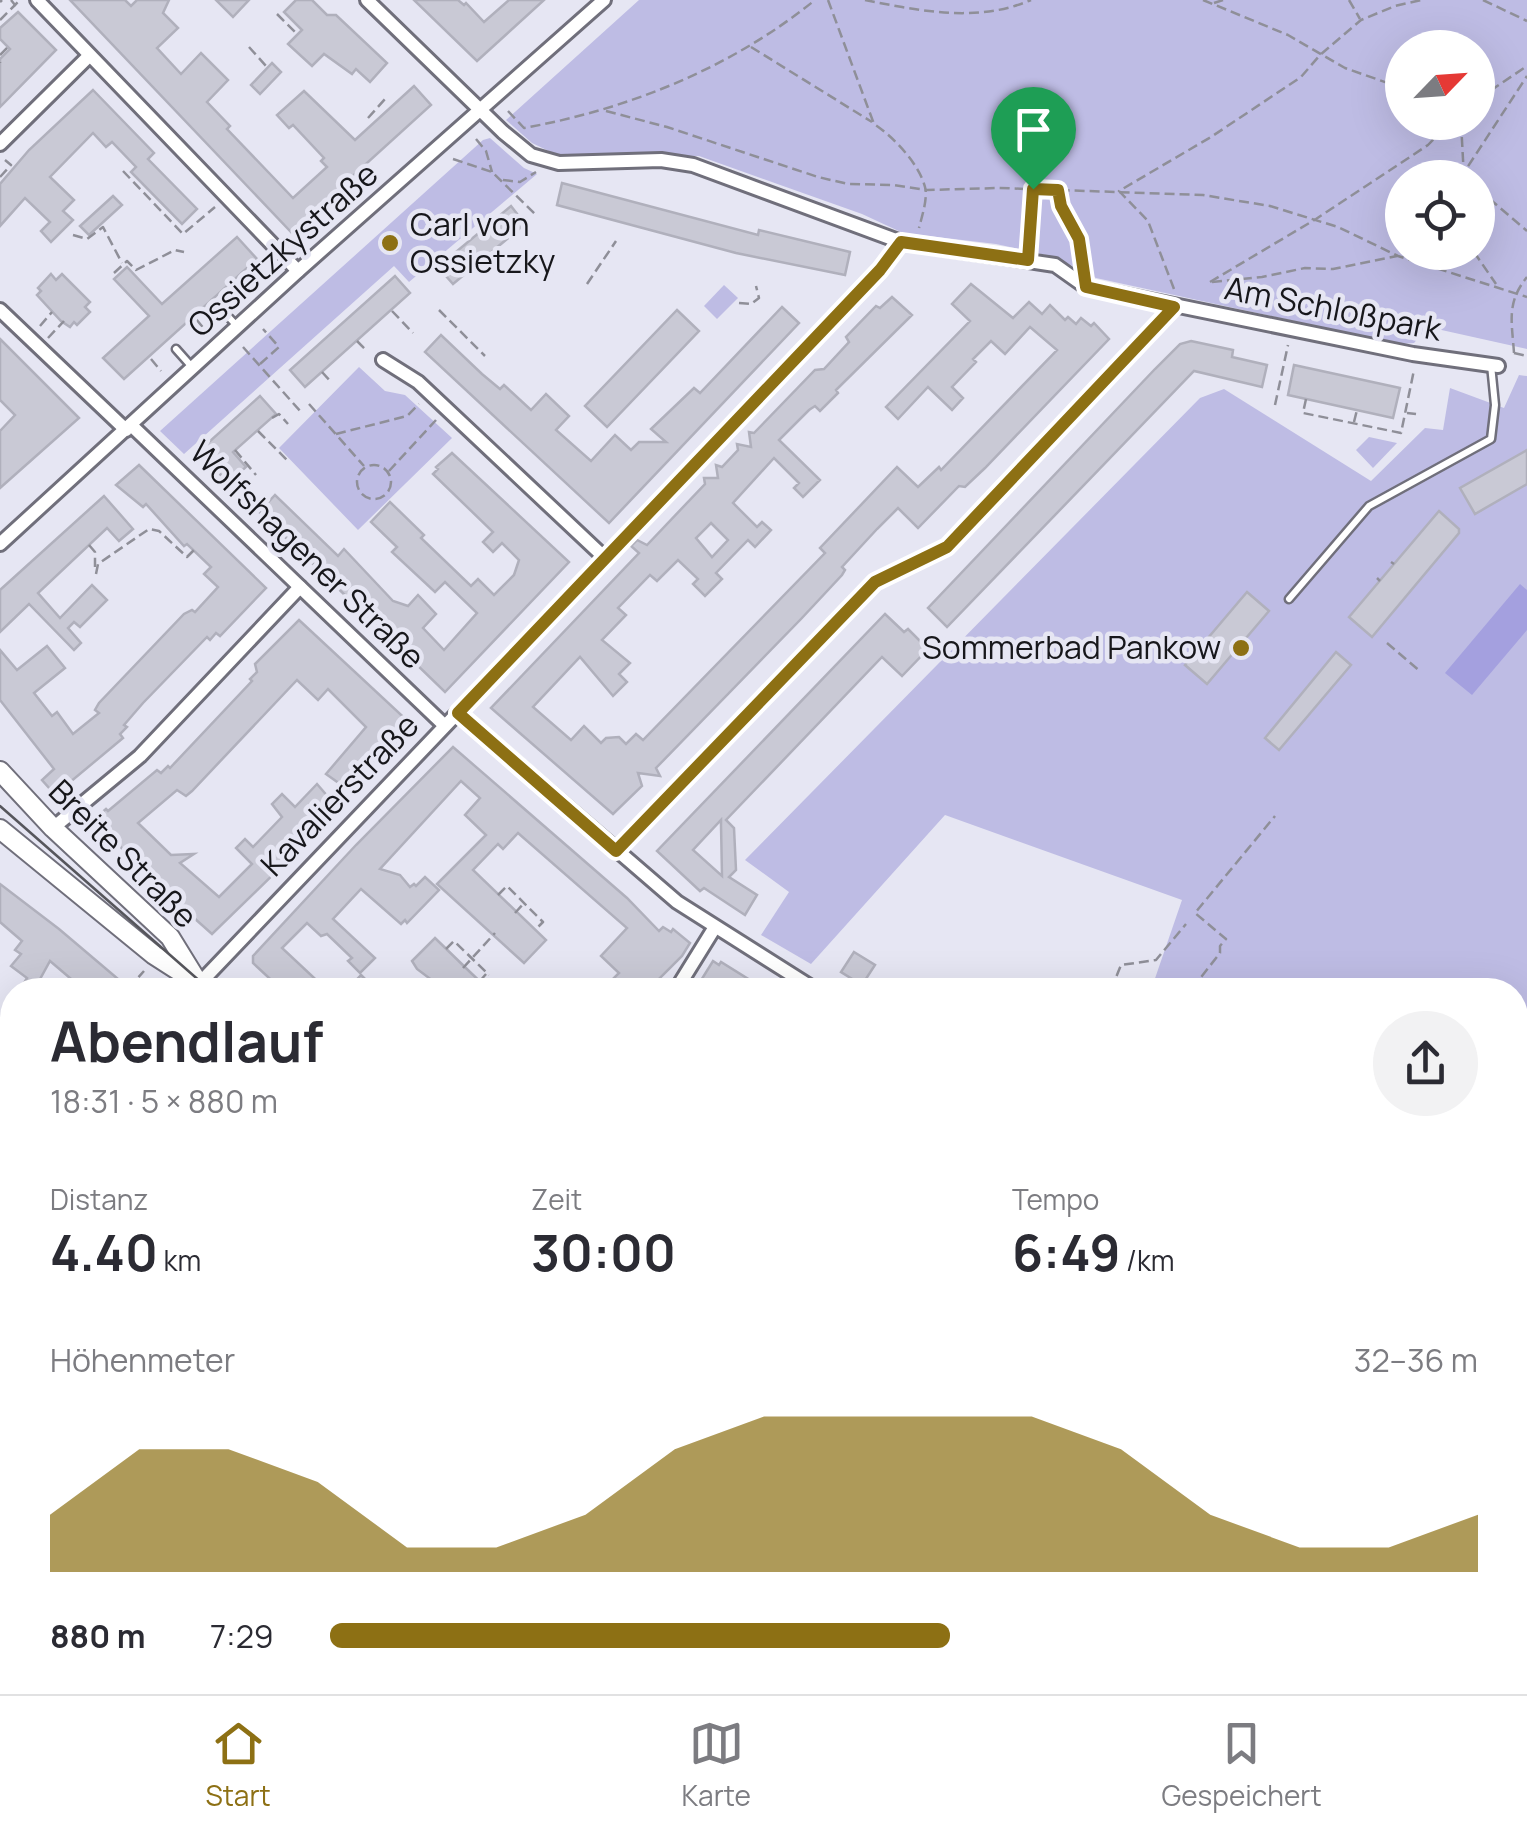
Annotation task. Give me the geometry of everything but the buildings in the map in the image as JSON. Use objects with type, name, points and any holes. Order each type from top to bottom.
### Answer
[{"type":"main road","name":"Breite Straße","points":[[0,772],[170,937],[196,978]]},
{"type":"main road","name":"Breite Straße","points":[[0,829],[154,955],[188,978]]},
{"type":"street","points":[[36,0],[298,271]]},
{"type":"street","name":"Am Schloßpark","points":[[367,0],[518,146],[538,158],[558,163],[647,160],[693,165],[901,242],[1056,264],[1086,287],[1175,300],[1413,354],[1495,366]]},
{"type":"street","name":"Ossietzkystraße","points":[[0,544],[298,271],[604,0]]},
{"type":"street","points":[[0,144],[89,56]]},
{"type":"street","name":"Kavalierstraße","points":[[210,978],[444,726],[880,270],[901,242]]},
{"type":"street","points":[[616,851],[875,582],[947,547],[1175,300]]},
{"type":"street","name":"Wolfshagener Straße","points":[[0,310],[444,726]]},
{"type":"street","points":[[382,360],[418,382],[605,558]]},
{"type":"street","points":[[54,828],[140,756],[300,587]]},
{"type":"street","points":[[458,713],[677,902],[793,978]]},
{"type":"street","points":[[684,978],[715,928]]},
{"type":"lane","points":[[221,309],[238,327]]},
{"type":"lane","points":[[176,349],[193,368]]},
{"type":"lane","points":[[1289,599],[1369,506],[1492,439],[1495,366]]},
{"type":"path","points":[[11,0],[15,5]]},
{"type":"path","points":[[0,20],[20,0]]},
{"type":"path","points":[[508,111],[524,128],[606,110],[750,46],[815,0]]},
{"type":"path","points":[[828,0],[874,124]]},
{"type":"path","points":[[865,0],[966,14],[990,12],[1031,0]]},
{"type":"path","points":[[1203,0],[1288,35],[1345,68],[1385,82]]},
{"type":"path","points":[[1212,4],[1223,0]]},
{"type":"path","points":[[1349,0],[1361,20]]},
{"type":"path","points":[[1119,191],[1212,137],[1301,77],[1361,20],[1418,0]]},
{"type":"path","points":[[1482,0],[1527,21]]},
{"type":"path","points":[[277,14],[296,32]]},
{"type":"path","points":[[0,55],[8,46]]},
{"type":"path","points":[[750,46],[874,124],[897,145],[927,190],[920,228]]},
{"type":"path","points":[[249,47],[266,66]]},
{"type":"path","points":[[1495,88],[1527,66]]},
{"type":"path","points":[[1475,160],[1527,76]]},
{"type":"path","points":[[368,118],[386,98]]},
{"type":"path","points":[[606,110],[848,184],[927,190],[1204,194],[1270,206],[1316,220],[1385,250]]},
{"type":"path","points":[[476,138],[486,151],[492,172]]},
{"type":"path","points":[[1385,258],[1210,282],[1316,220],[1433,140]]},
{"type":"path","points":[[454,159],[492,172],[537,216]]},
{"type":"path","points":[[0,177],[10,165],[6,161]]},
{"type":"path","points":[[123,171],[183,234],[217,204]]},
{"type":"path","points":[[502,180],[520,182],[537,171]]},
{"type":"path","points":[[1028,260],[1033,189]]},
{"type":"path","points":[[1058,190],[1061,206],[1079,239],[1086,287]]},
{"type":"path","points":[[1119,191],[1148,222],[1175,300]]},
{"type":"path","points":[[1495,204],[1527,231]]},
{"type":"path","points":[[73,236],[87,239],[103,226],[123,264]]},
{"type":"path","points":[[587,284],[616,241]]},
{"type":"path","points":[[114,273],[127,261],[136,270],[176,250],[184,252]]},
{"type":"path","points":[[1445,270],[1527,296]]},
{"type":"path","points":[[1487,270],[1498,286]]},
{"type":"path","points":[[1514,353],[1514,293],[1527,277]]},
{"type":"path","points":[[233,286],[244,298]]},
{"type":"path","points":[[739,303],[752,304],[759,298],[756,286]]},
{"type":"path","points":[[438,310],[485,356]]},
{"type":"path","points":[[392,311],[413,333]]},
{"type":"path","points":[[38,328],[52,312]]},
{"type":"path","points":[[196,319],[206,331]]},
{"type":"path","points":[[48,338],[64,321]]},
{"type":"path","points":[[259,364],[279,347],[263,329]]},
{"type":"path","points":[[357,342],[366,350]]},
{"type":"path","points":[[1275,405],[1288,344]]},
{"type":"path","points":[[243,347],[301,412]]},
{"type":"path","points":[[1495,366],[1514,353],[1527,356]]},
{"type":"path","points":[[151,359],[161,371]]},
{"type":"path","points":[[1306,399],[1303,412],[1401,433],[1414,370]]},
{"type":"path","points":[[322,372],[332,383]]},
{"type":"path","points":[[309,404],[366,467]]},
{"type":"path","points":[[336,434],[408,416],[420,404]]},
{"type":"path","points":[[1354,423],[1357,410]]},
{"type":"path","points":[[1406,413],[1416,414]]},
{"type":"path","points":[[272,418],[279,414],[288,424]]},
{"type":"path","points":[[388,472],[379,466],[366,467],[356,484],[361,494],[371,499],[382,497],[390,489],[388,472],[436,420]]},
{"type":"path","points":[[258,430],[288,462]]},
{"type":"path","points":[[235,450],[256,475]]},
{"type":"path","points":[[89,545],[95,552],[95,572],[143,532],[156,529],[162,522]]},
{"type":"path","points":[[156,529],[187,557],[194,550]]},
{"type":"path","points":[[1387,643],[1420,672]]},
{"type":"path","points":[[1202,978],[1226,939],[1195,913],[1275,816]]},
{"type":"path","points":[[498,895],[508,886],[544,922],[536,930]]},
{"type":"path","points":[[515,913],[524,903]]},
{"type":"path","points":[[1116,978],[1121,965],[1156,960],[1186,924]]},
{"type":"path","points":[[463,968],[495,934]]},
{"type":"path","points":[[446,949],[454,942],[488,974],[483,978]]},
{"type":"path","points":[[138,978],[148,967]]},
{"type":"shaded area","points":[[639,0],[1527,0],[1527,349],[1428,327],[1414,343],[1400,344],[1096,278],[1055,257],[996,244],[903,233],[862,214],[699,156],[555,154],[532,143],[506,120]]},
{"type":"shaded area","points":[[490,138],[524,168],[537,174],[409,282],[394,266],[184,454],[160,431],[483,140]]},
{"type":"shaded area","points":[[724,285],[738,298],[717,319],[704,306]]},
{"type":"shaded area","points":[[359,367],[385,391],[405,395],[452,438],[358,530],[279,448]]},
{"type":"shaded area","name":"Sommerbad Pankow","points":[[1519,375],[1527,376],[1527,978],[1155,978],[1182,900],[945,815],[811,964],[761,935],[789,892],[745,860],[1200,398],[1224,389],[1371,481],[1425,428],[1443,430],[1450,388],[1504,408]]},
{"type":"shaded area","points":[[1369,437],[1397,443],[1373,468],[1356,450]]},
{"type":"shaded area","points":[[1520,584],[1527,590],[1527,630],[1472,695],[1445,673]]},
{"type":"tram line","points":[[0,806],[196,978]]},
{"type":"place","name":"Carl von Ossietzky","points":[[390,243]]},
{"type":"place","name":"Sommerbad Pankow","points":[[1241,648]]},
{"type":"route","points":[[1033,189],[1058,190],[1061,206],[1079,239],[1086,287],[1174,307],[947,547],[875,582],[616,851],[458,713],[880,270],[901,242],[1028,260],[1033,189]]}]
